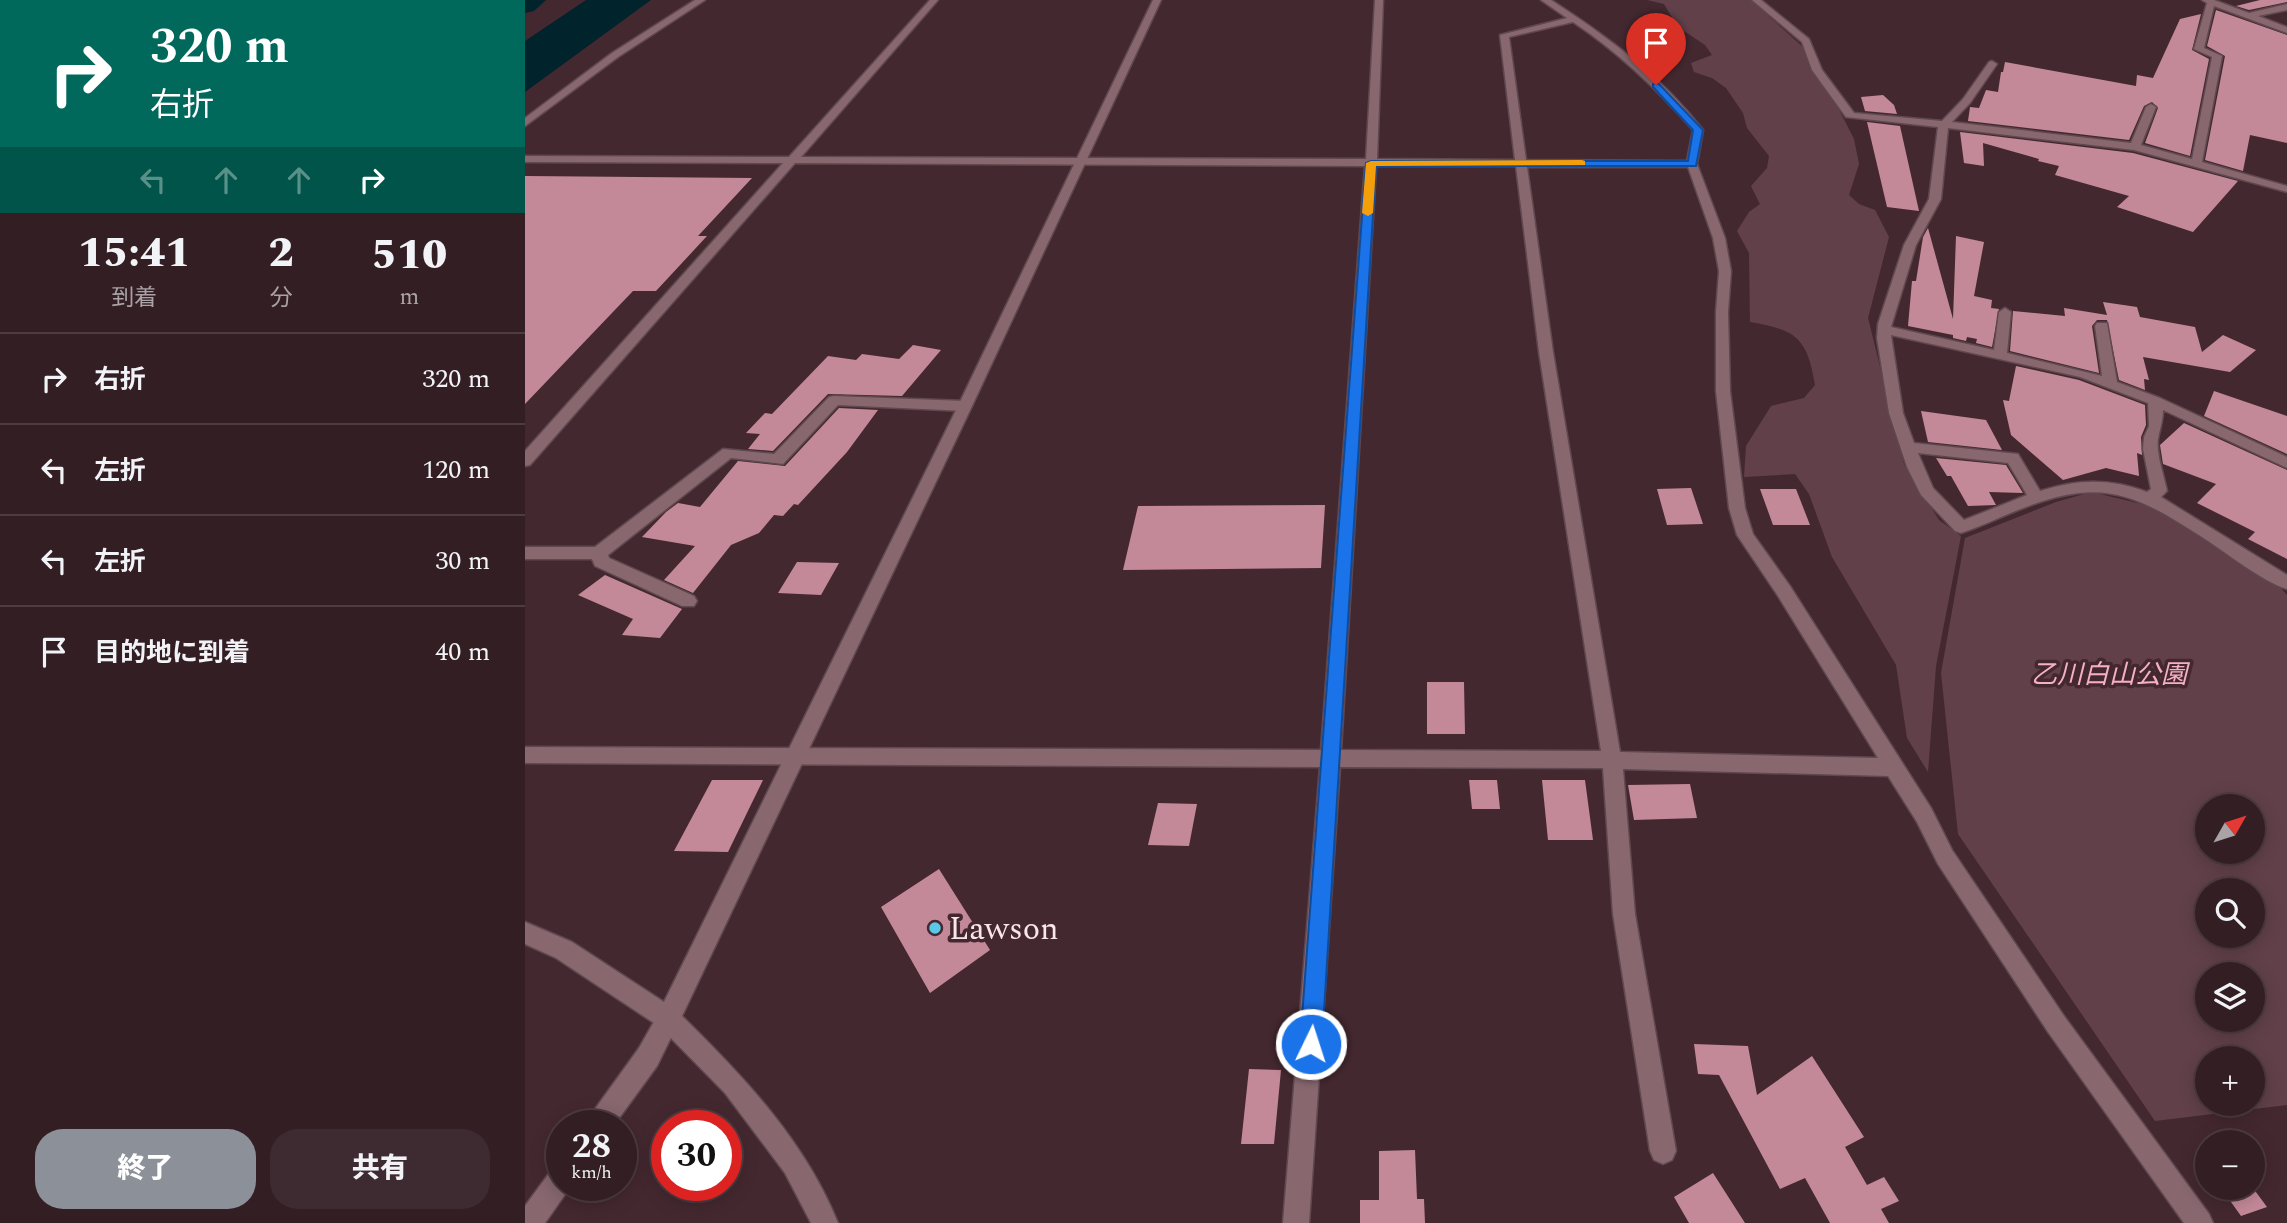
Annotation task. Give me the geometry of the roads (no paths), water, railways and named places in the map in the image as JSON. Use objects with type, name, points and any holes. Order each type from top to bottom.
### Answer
[{"type":"street","points":[[525,123],[615,55],[701,0]]},
{"type":"street","points":[[525,461],[790,162],[861,86],[934,0]]},
{"type":"street","points":[[610,1110],[648,1056],[668,1019],[965,406],[1157,0]]},
{"type":"street","points":[[1296,1223],[1309,1070],[1371,163],[1379,0]]},
{"type":"street","points":[[1545,0],[1608,41],[1692,120],[1698,130],[1692,164],[1719,238],[1725,271],[1722,312],[1723,391],[1737,508],[1745,535],[1784,591],[1924,815],[1945,857],[2056,1024],[2200,1223]]},
{"type":"street","points":[[1756,0],[1806,41],[1817,69],[1850,115],[2135,147],[2287,189]]},
{"type":"street","points":[[2197,162],[2217,56],[2199,49],[2208,1],[2287,30]]},
{"type":"street","points":[[2248,16],[2287,7]]},
{"type":"street","points":[[1574,19],[1504,35],[1546,352],[1612,760],[1624,914],[1663,1151]]},
{"type":"street","points":[[1992,64],[1967,101],[1944,124],[1935,199],[1910,245],[1885,324],[1884,338],[1896,412],[1915,467],[1927,491],[1961,527],[2037,499],[2085,485],[2105,486],[2150,498],[2287,583]]},
{"type":"street","points":[[2135,147],[2151,107]]},
{"type":"street","points":[[525,159],[1692,164]]},
{"type":"street","points":[[2000,355],[2005,312]]},
{"type":"street","points":[[2102,326],[2110,382]]},
{"type":"street","points":[[1885,330],[2110,382],[2287,463]]},
{"type":"street","points":[[525,553],[599,554],[728,453],[778,460],[834,400],[965,406]]},
{"type":"street","points":[[2150,498],[2159,491],[2151,449],[2155,401]]},
{"type":"street","points":[[1908,447],[2013,458],[2037,499]]},
{"type":"street","points":[[599,554],[601,562],[688,601]]},
{"type":"street","points":[[525,755],[1612,760],[1892,767]]},
{"type":"street","points":[[525,933],[564,950],[668,1019],[734,1084],[795,1164],[825,1223]]},
{"type":"street","points":[[529,1223],[546,1199]]},
{"type":"water","points":[[586,0],[651,0],[525,92],[525,41]]},
{"type":"waterway","points":[[525,6],[534,0]]},
{"type":"place","name":"Lawson","points":[[935,928]]},
{"type":"park label","name":"乙川白山公園","points":[[2109,674]]}]
